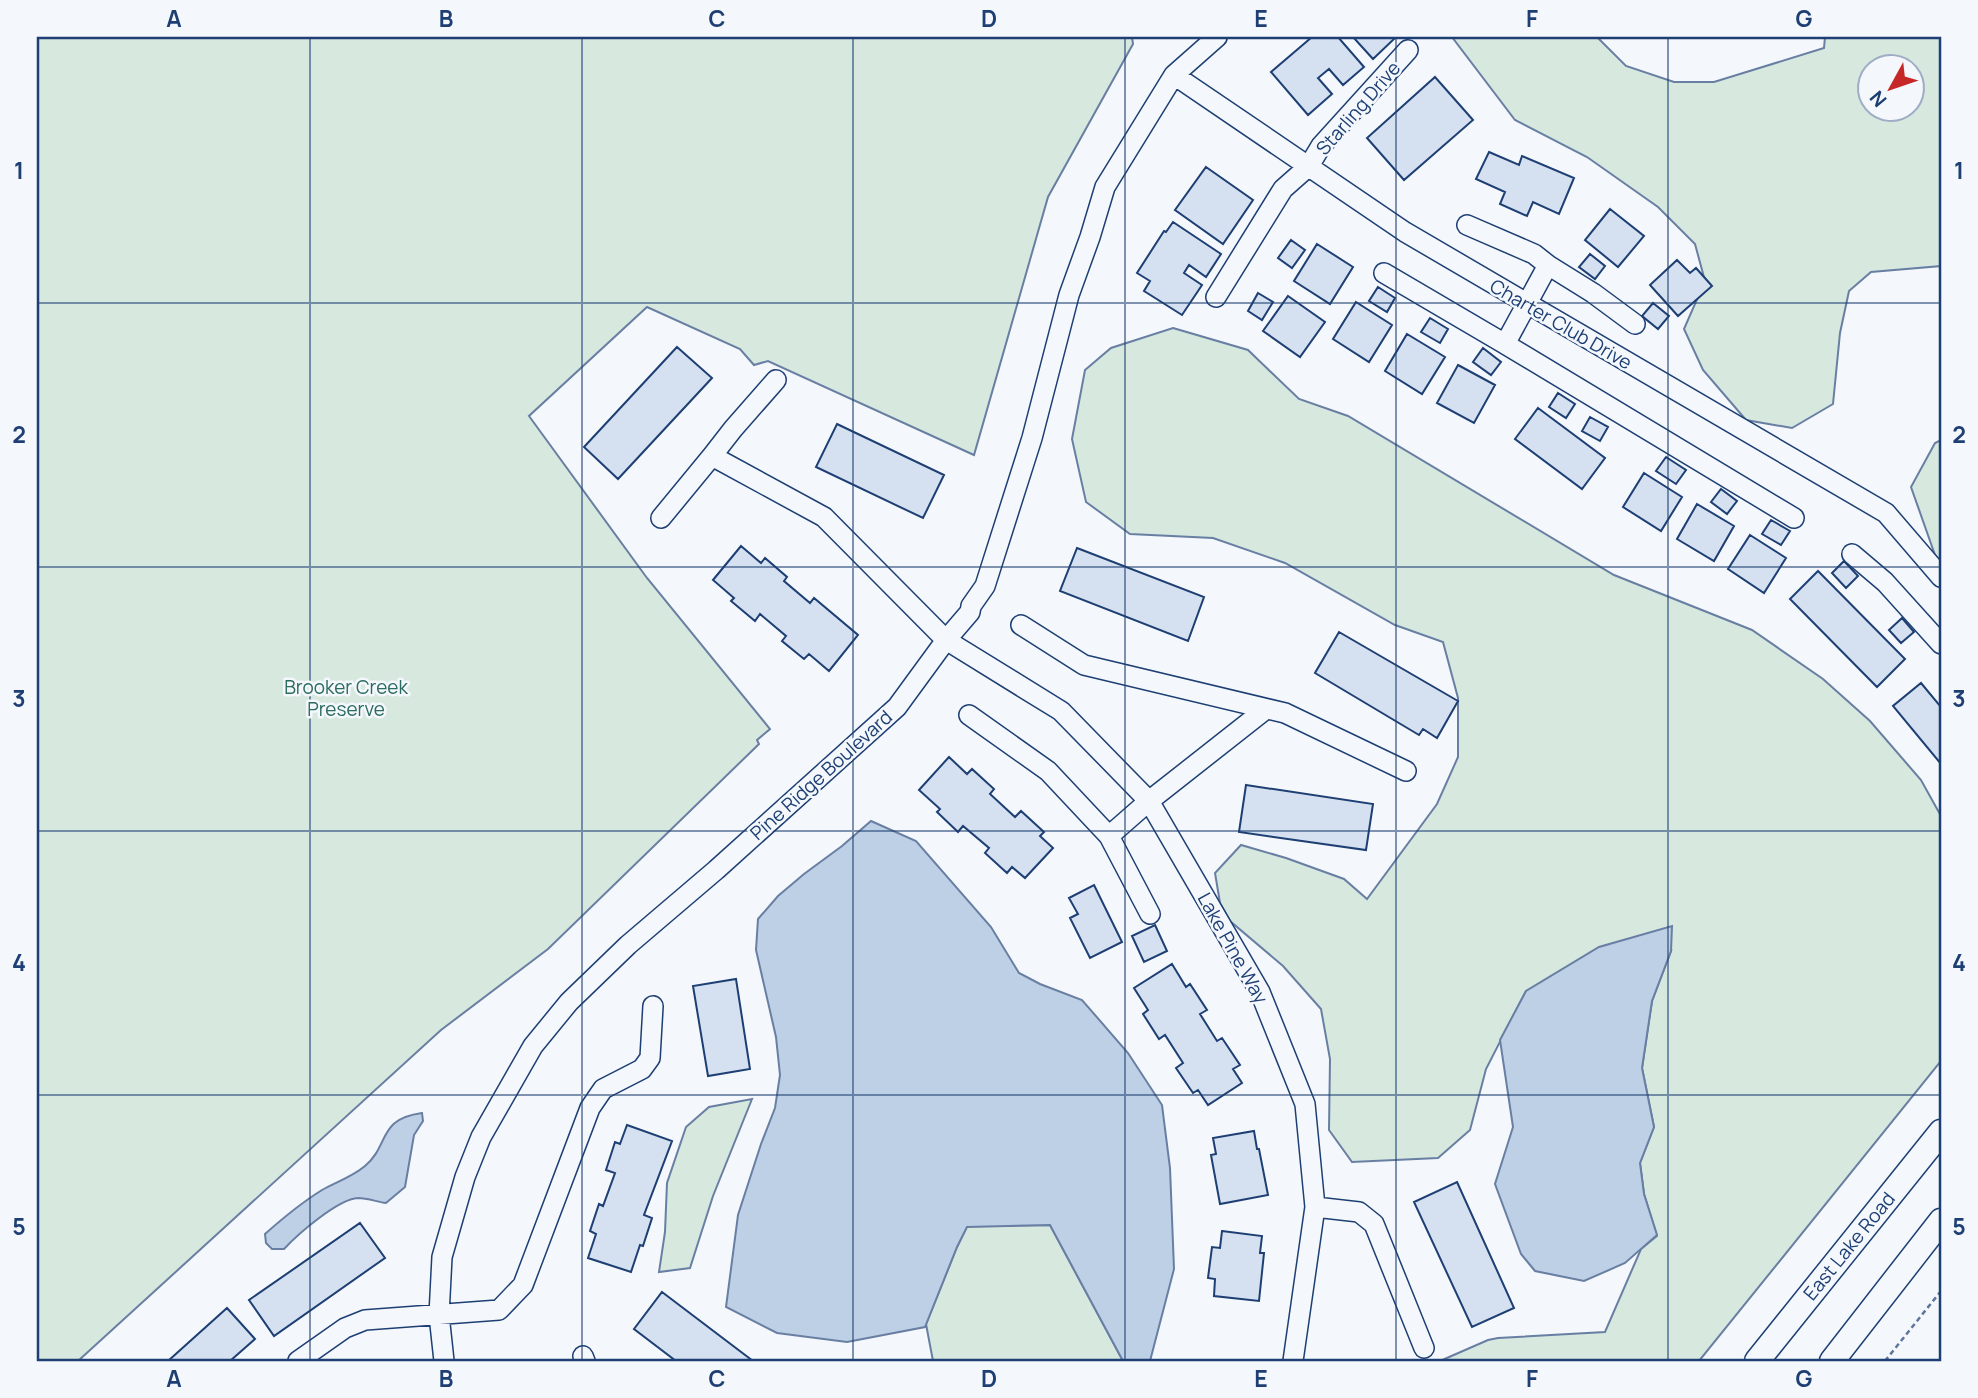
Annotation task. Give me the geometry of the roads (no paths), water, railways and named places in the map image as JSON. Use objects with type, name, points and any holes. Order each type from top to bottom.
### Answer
[{"type":"main road","name":"East Lake Road","points":[[1757,1361],[1941,1132]]},
{"type":"main road","points":[[1832,1361],[1941,1221]]},
{"type":"street","name":"Pine Ridge Boulevard","points":[[444,1361],[439,1315],[442,1257],[465,1177],[481,1136],[533,1046],[569,1002],[628,945],[716,870],[897,707],[970,612],[971,606],[985,586],[1032,438],[1069,295],[1105,187],[1174,75],[1217,37]]},
{"type":"street","name":"Starling Drive","points":[[1216,297],[1283,189],[1309,166],[1321,146],[1408,50]]},
{"type":"street","name":"Charter Club Drive","points":[[1174,75],[1405,232],[1886,513],[1941,577]]},
{"type":"street","points":[[1467,225],[1534,254],[1635,324]]},
{"type":"street","points":[[1505,344],[1548,265]]},
{"type":"street","points":[[1384,273],[1794,518]]},
{"type":"street","points":[[661,518],[776,380]]},
{"type":"street","name":"Lake Pine Way","points":[[712,456],[824,517],[946,640],[1061,711],[1149,801],[1260,992],[1305,1104],[1315,1207],[1293,1361]]},
{"type":"street","points":[[1852,554],[1885,582],[1941,644]]},
{"type":"street","points":[[1021,625],[1084,665],[1285,713],[1406,771]]},
{"type":"street","points":[[1108,836],[1266,709]]},
{"type":"street","points":[[969,715],[1048,771],[1108,836],[1150,914]]},
{"type":"street","points":[[298,1361],[345,1328],[365,1320],[499,1310],[523,1285],[590,1108],[603,1089],[642,1069],[650,1058],[653,1006]]},
{"type":"street","points":[[1315,1207],[1359,1212],[1374,1224],[1424,1349]]},
{"type":"water","points":[[871,821],[916,841],[991,927],[1019,973],[1082,1000],[1128,1053],[1162,1105],[1170,1168],[1174,1269],[1150,1361],[1123,1361],[1050,1225],[967,1227],[925,1327],[847,1342],[777,1333],[726,1307],[738,1215],[775,1108],[780,1075],[776,1037],[756,950],[758,919],[778,896]]},
{"type":"water","points":[[1672,926],[1671,951],[1652,1001],[1642,1068],[1654,1127],[1640,1163],[1644,1194],[1657,1235],[1625,1263],[1584,1281],[1535,1271],[1521,1254],[1495,1184],[1513,1127],[1500,1040],[1526,991],[1599,947]]},
{"type":"water","points":[[422,1113],[423,1121],[414,1135],[405,1187],[386,1203],[361,1198],[350,1200],[319,1218],[284,1249],[272,1249],[266,1243],[265,1234],[292,1211],[322,1190],[365,1166],[398,1121]]},
{"type":"park label","name":"Brooker Creek Preserve","points":[[346,698]]}]
